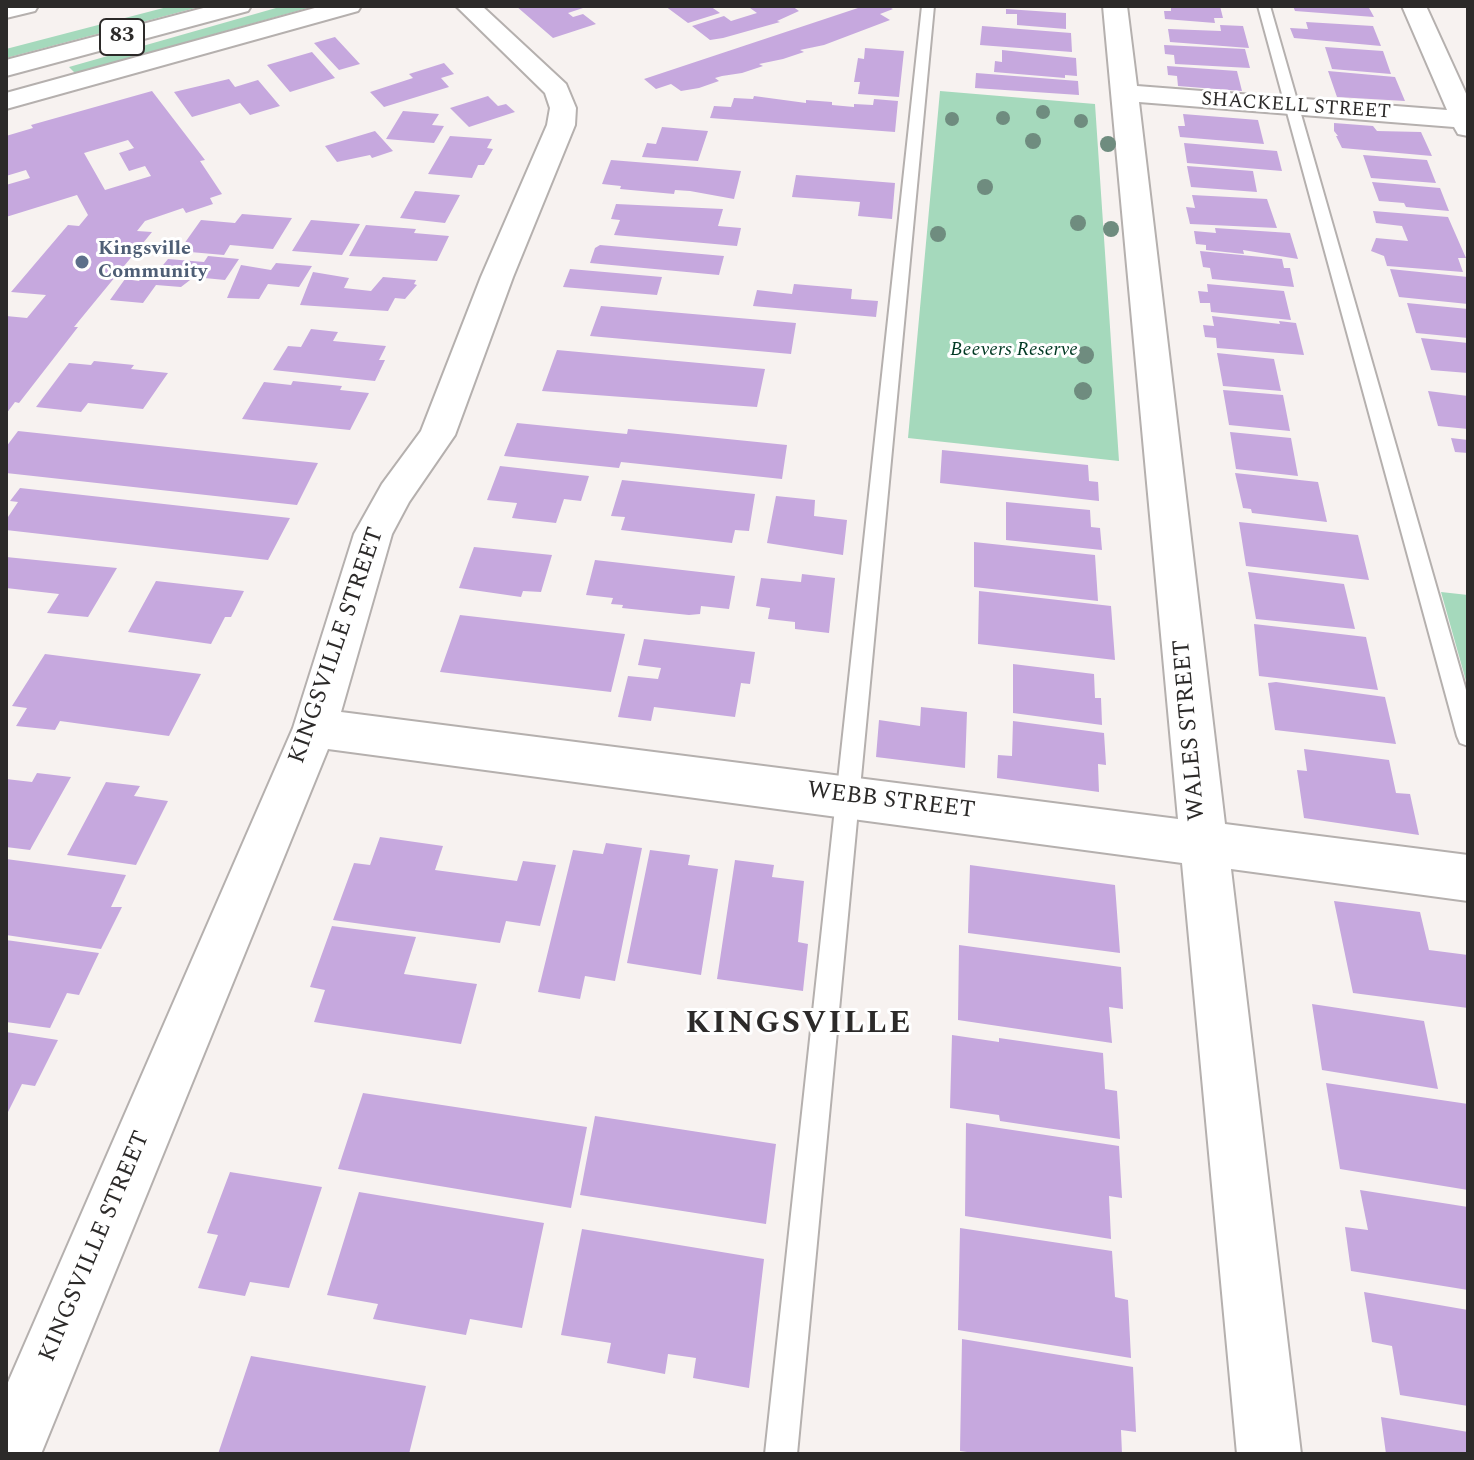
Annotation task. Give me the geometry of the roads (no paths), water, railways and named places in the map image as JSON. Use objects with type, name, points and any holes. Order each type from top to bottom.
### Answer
[{"type":"main road","points":[[6,11],[26,6]]},
{"type":"main road","name":"83","points":[[6,68],[239,6]]},
{"type":"main road","points":[[6,101],[349,6]]},
{"type":"main road","name":"KINGSVILLE STREET","points":[[9,1454],[315,728],[373,534],[395,494],[437,435],[562,120],[563,108],[557,90],[468,6]]},
{"type":"main road","name":"WALES STREET","points":[[1115,6],[1269,1454]]},
{"type":"main road","points":[[1414,6],[1467,123]]},
{"type":"main road","name":"SHACKELL STREET","points":[[1124,93],[1467,123]]},
{"type":"main road","name":"WEBB STREET","points":[[315,728],[1468,878]]},
{"type":"lane","points":[[781,1454],[928,6]]},
{"type":"lane","points":[[1264,6],[1468,736]]},
{"type":"place","name":"Kingsville Community","points":[[82,262]]},
{"type":"district","name":"KINGSVILLE","points":[[799,1026]]},
{"type":"park label","name":"Beevers Reserve","points":[[1014,351]]}]
